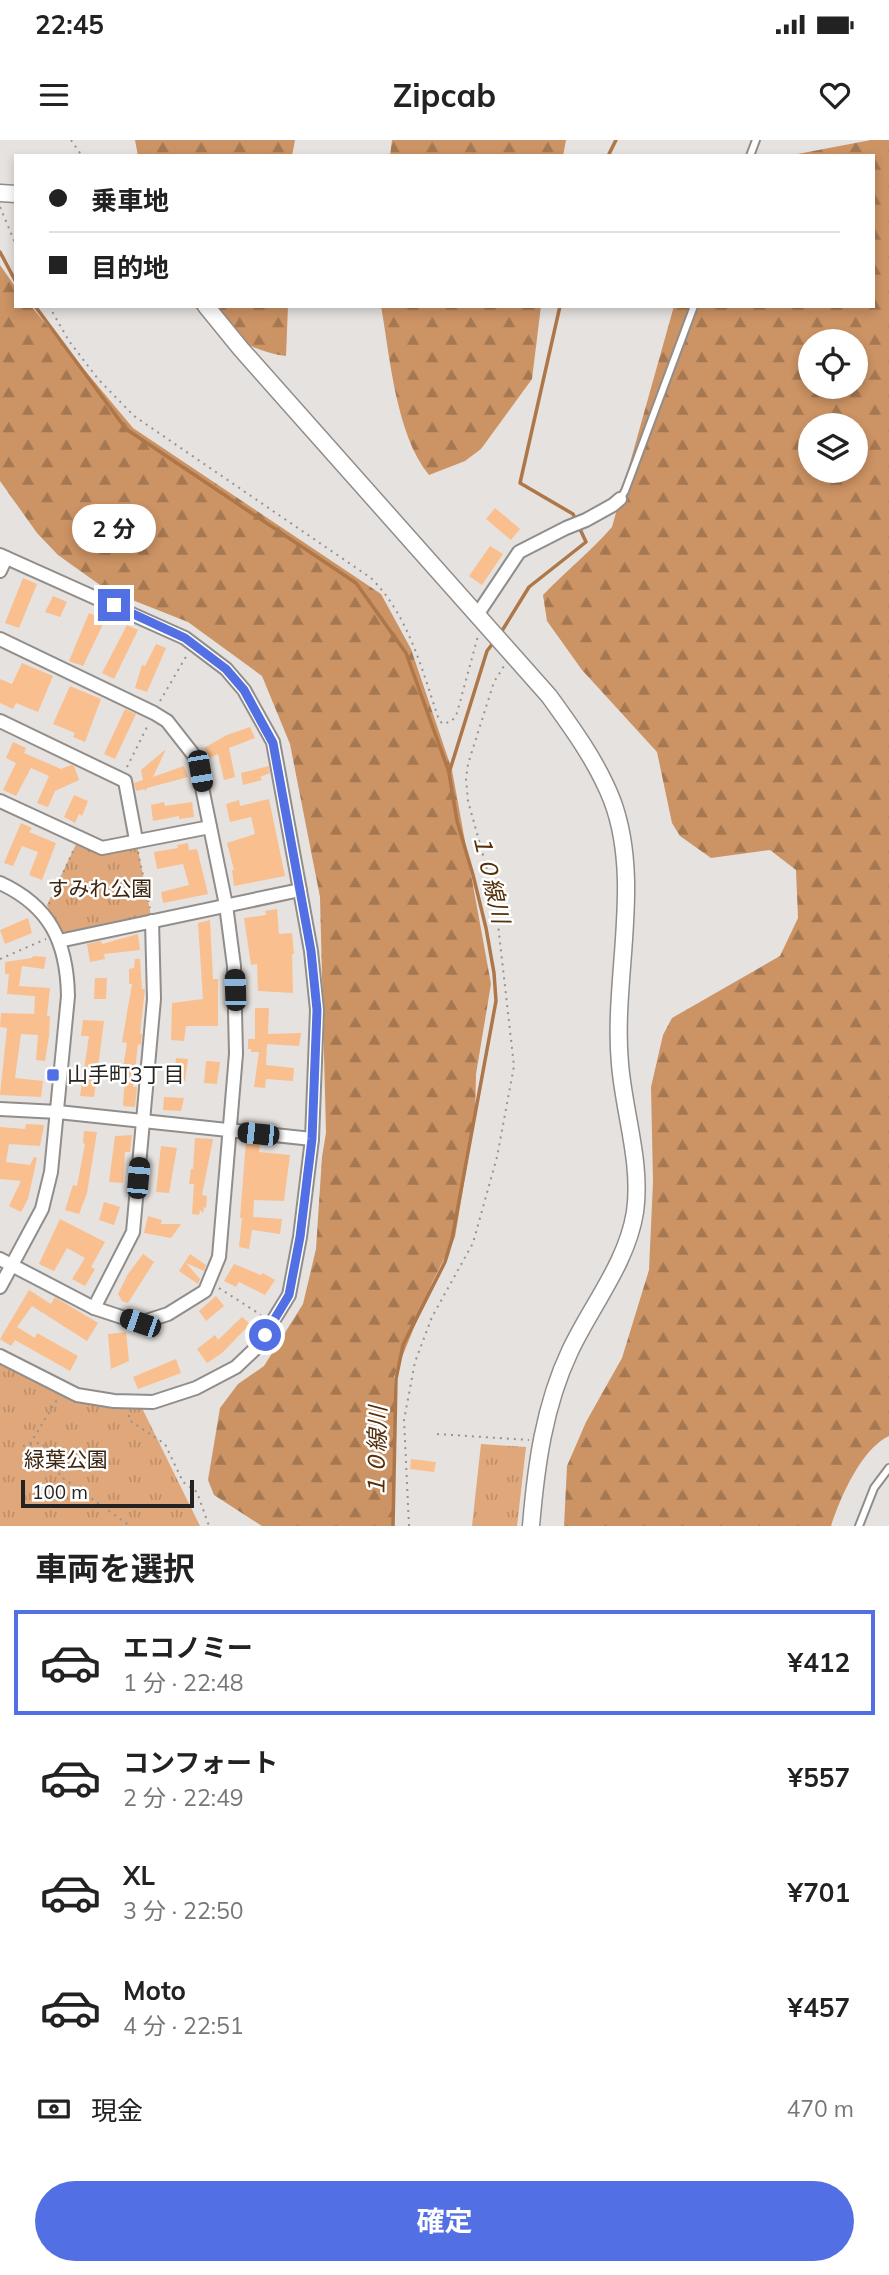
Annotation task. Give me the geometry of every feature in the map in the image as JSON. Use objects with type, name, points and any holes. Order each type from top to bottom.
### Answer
[{"type":"street","points":[[208,308],[549,696],[578,736],[613,802],[625,861],[619,1063],[636,1177],[635,1213],[622,1254],[569,1352],[548,1407],[540,1442],[531,1526]]},
{"type":"street","points":[[483,622],[519,552],[586,520],[620,499]]},
{"type":"street","points":[[0,571],[3,556],[185,638],[226,669],[244,690],[273,743],[311,951],[317,1010],[312,1139],[300,1237],[289,1295],[257,1347],[236,1367],[196,1388],[153,1402],[114,1401],[77,1395],[0,1356]]},
{"type":"street","points":[[0,639],[167,721],[196,758],[226,905],[234,966],[236,1015],[236,1054],[219,1257],[205,1291],[168,1314],[140,1323],[94,1308],[6,1262]]},
{"type":"street","points":[[0,721],[125,781],[136,841]]},
{"type":"street","points":[[0,801],[102,848],[210,827]]},
{"type":"street","points":[[0,883],[28,898],[44,914],[57,937],[68,969],[68,996],[51,1172],[42,1209],[6,1262],[0,1287]]},
{"type":"street","points":[[57,937],[152,921],[300,890]]},
{"type":"street","points":[[94,1308],[133,1232],[154,999],[152,921]]},
{"type":"street","points":[[0,1109],[58,1112],[312,1139]]},
{"type":"lane","points":[[620,499],[693,308]]},
{"type":"lane","points":[[859,1526],[874,1488],[889,1468]]},
{"type":"path","points":[[0,206],[14,240]]},
{"type":"path","points":[[51,308],[69,341],[98,379],[134,416],[371,578],[388,596],[409,638],[439,720],[443,724],[452,721],[457,713],[483,622]]},
{"type":"path","points":[[409,1526],[404,1420],[415,1362],[432,1317],[473,1243],[497,1157],[514,1066],[495,898],[468,801],[466,779],[468,764],[494,682],[510,651]]},
{"type":"path","points":[[44,914],[79,838]]},
{"type":"path","points":[[136,841],[152,921]]},
{"type":"path","points":[[0,959],[57,937]]},
{"type":"path","points":[[209,1282],[274,1323]]},
{"type":"path","points":[[30,1445],[59,1397]]},
{"type":"path","points":[[128,1410],[129,1420],[165,1444],[183,1482],[197,1492],[209,1526]]},
{"type":"path","points":[[437,1434],[540,1442]]},
{"type":"path","points":[[23,1446],[38,1443],[53,1449],[60,1476],[130,1526]]},
{"type":"green space","points":[[135,140],[295,140],[292,154],[138,154]]},
{"type":"green space","points":[[392,140],[566,140],[563,154],[390,154]]},
{"type":"green space","points":[[871,140],[889,140],[889,1436],[869,1452],[853,1475],[831,1526],[564,1526],[567,1466],[586,1422],[622,1358],[649,1270],[653,1182],[651,1087],[663,1035],[672,1018],[780,956],[798,918],[796,870],[770,850],[711,858],[680,836],[672,823],[657,752],[582,670],[547,621],[543,595],[612,527],[673,308],[875,308],[875,154],[798,154]]},
{"type":"green space","points":[[0,265],[14,285],[14,308],[33,308],[133,428],[381,594],[411,649],[452,770],[491,984],[476,1074],[475,1117],[455,1237],[432,1283],[394,1377],[394,1526],[262,1526],[214,1495],[208,1480],[220,1408],[238,1384],[264,1366],[303,1304],[316,1249],[326,1133],[320,897],[290,744],[262,676],[188,622],[107,590],[58,555],[37,533],[0,481]]},
{"type":"green space","points":[[195,308],[288,308],[286,356],[248,345]]},
{"type":"green space","points":[[381,308],[541,308],[532,379],[481,449],[465,461],[429,475],[409,439],[391,371]]},
{"type":"green space","name":"すみれ公園","points":[[79,838],[102,848],[136,840],[152,921],[59,941],[47,905]]},
{"type":"green space","name":"緑葉公園","points":[[0,1356],[54,1385],[142,1408],[200,1526],[0,1526]]},
{"type":"green space","points":[[481,1444],[526,1447],[517,1526],[472,1526]]},
{"type":"building","points":[[495,508],[520,529],[511,540],[486,519]]},
{"type":"building","points":[[490,546],[503,554],[482,585],[469,576]]},
{"type":"building","points":[[23,578],[37,584],[19,628],[5,623]]},
{"type":"building","points":[[53,596],[67,602],[60,617],[45,612]]},
{"type":"building","points":[[89,613],[105,620],[83,666],[69,661]]},
{"type":"building","points":[[127,625],[138,630],[114,679],[102,673]]},
{"type":"building","points":[[156,644],[166,648],[147,692],[135,688],[142,665],[145,666]]},
{"type":"building","points":[[22,663],[53,676],[38,712],[16,703],[13,709],[0,703],[0,679],[12,684]]},
{"type":"building","points":[[70,686],[101,699],[85,742],[73,737],[75,733],[53,724]]},
{"type":"building","points":[[125,709],[136,714],[115,759],[104,754]]},
{"type":"building","points":[[250,727],[255,738],[229,748],[235,777],[224,780],[218,754],[209,758],[204,748],[227,735]]},
{"type":"building","points":[[13,742],[26,748],[24,753],[61,769],[74,766],[79,780],[55,791],[48,807],[37,803],[49,776],[31,768],[16,796],[3,790],[16,763],[6,758]]},
{"type":"building","points":[[166,749],[153,777],[184,766],[188,777],[147,788],[145,792],[145,789],[136,791],[134,783],[143,780],[141,770]]},
{"type":"building","points":[[269,766],[270,773],[260,777],[262,780],[243,785],[241,773]]},
{"type":"building","points":[[74,795],[88,801],[82,816],[79,814],[75,823],[64,817]]},
{"type":"building","points":[[269,799],[285,876],[234,886],[234,870],[227,843],[255,834],[251,817],[230,822],[226,804],[239,800],[240,806]]},
{"type":"building","points":[[164,802],[165,806],[192,802],[194,817],[179,819],[179,816],[153,821],[151,805]]},
{"type":"building","points":[[21,823],[32,828],[29,832],[56,843],[42,880],[29,875],[38,852],[22,846],[13,866],[4,863]]},
{"type":"building","points":[[188,843],[189,850],[197,849],[208,894],[163,903],[161,892],[189,885],[183,864],[157,869],[154,852],[178,848],[177,845]]},
{"type":"building","points":[[277,909],[279,934],[292,933],[293,993],[258,991],[257,964],[251,965],[244,918],[266,915],[265,911]]},
{"type":"building","points":[[28,918],[32,933],[5,944],[0,930]]},
{"type":"building","points":[[210,920],[213,979],[218,979],[218,1026],[186,1026],[184,1041],[171,1040],[172,1003],[203,999],[198,923]]},
{"type":"building","points":[[138,934],[140,950],[104,954],[105,959],[90,962],[87,944],[101,941],[102,944]]},
{"type":"building","points":[[33,956],[46,957],[44,969],[22,966],[19,986],[50,988],[47,1016],[50,1016],[49,1036],[45,1061],[36,1060],[38,1035],[21,1034],[15,1078],[43,1081],[41,1097],[0,1095],[7,1028],[0,1027],[1,1013],[34,1014],[35,996],[7,994],[9,974],[5,974],[5,962]]},
{"type":"building","points":[[135,959],[140,959],[142,989],[145,989],[141,1045],[138,1044],[133,1087],[137,1087],[135,1107],[123,1106],[125,1075],[122,1074],[127,1043],[122,1042],[132,984],[129,984],[129,969],[134,968]]},
{"type":"building","points":[[95,978],[107,978],[106,999],[94,999]]},
{"type":"building","points":[[255,1008],[269,1008],[268,1034],[301,1033],[299,1046],[267,1044],[266,1065],[294,1068],[293,1081],[266,1079],[265,1088],[254,1087],[259,1052],[251,1052],[251,1049],[248,1049],[248,1039],[255,1039]]},
{"type":"building","points":[[83,1020],[104,1021],[94,1097],[80,1096],[89,1036],[81,1036]]},
{"type":"building","points":[[176,1058],[188,1059],[185,1081],[173,1080]]},
{"type":"building","points":[[206,1061],[220,1062],[217,1084],[204,1083]]},
{"type":"building","points":[[164,1097],[184,1098],[181,1111],[163,1110]]},
{"type":"building","points":[[26,1124],[44,1125],[40,1146],[9,1144],[6,1162],[30,1165],[34,1157],[37,1158],[28,1199],[21,1212],[9,1206],[21,1181],[0,1179],[0,1127],[25,1129]]},
{"type":"building","points":[[84,1131],[97,1132],[87,1193],[79,1214],[65,1210],[73,1185],[77,1186],[85,1144]]},
{"type":"building","points":[[132,1135],[130,1152],[125,1152],[123,1183],[109,1182],[115,1136]]},
{"type":"building","points":[[195,1138],[213,1139],[202,1195],[207,1196],[206,1208],[204,1207],[203,1213],[200,1210],[199,1215],[192,1214],[194,1184],[189,1184]]},
{"type":"building","points":[[246,1141],[260,1142],[259,1152],[290,1155],[284,1201],[254,1200],[253,1217],[282,1219],[280,1234],[252,1230],[249,1249],[239,1247]]},
{"type":"building","points":[[161,1146],[177,1148],[169,1193],[156,1192]]},
{"type":"building","points":[[104,1202],[120,1207],[114,1225],[99,1220]]},
{"type":"building","points":[[148,1216],[162,1220],[161,1224],[181,1224],[171,1238],[144,1233]]},
{"type":"building","points":[[60,1219],[105,1242],[91,1267],[95,1269],[85,1286],[72,1279],[85,1258],[67,1248],[54,1271],[39,1264]]},
{"type":"building","points":[[143,1254],[154,1262],[128,1303],[122,1301],[118,1294],[128,1274]]},
{"type":"building","points":[[190,1254],[206,1265],[204,1271],[186,1263],[200,1279],[198,1284],[179,1271]]},
{"type":"building","points":[[234,1264],[261,1275],[263,1273],[275,1280],[265,1295],[239,1282],[236,1287],[224,1281]]},
{"type":"building","points":[[29,1290],[51,1304],[55,1297],[98,1323],[87,1341],[32,1306],[17,1327],[35,1338],[37,1333],[78,1356],[70,1371],[15,1340],[11,1346],[0,1339]]},
{"type":"building","points":[[216,1296],[224,1306],[206,1321],[199,1311]]},
{"type":"building","points":[[242,1317],[250,1324],[222,1353],[207,1363],[197,1349],[215,1335],[218,1340]]},
{"type":"building","points":[[126,1332],[129,1361],[111,1369],[108,1334]]},
{"type":"building","points":[[176,1359],[181,1373],[138,1389],[133,1377]]},
{"type":"building","points":[[411,1459],[436,1462],[434,1472],[410,1469]]},
{"type":"waterway","name":"１０線川","points":[[609,154],[616,140]]},
{"type":"waterway","points":[[0,252],[14,278]]},
{"type":"waterway","points":[[36,308],[126,429],[356,583],[406,653],[449,772]]},
{"type":"waterway","name":"１０線川","points":[[500,634],[529,587],[586,542],[573,514],[520,483],[560,308]]},
{"type":"waterway","name":"１０線川","points":[[393,1526],[396,1379],[403,1345],[445,1262],[452,1239],[496,1001],[486,928],[457,821],[449,773],[487,651],[493,643]]},
{"type":"place","name":"山手町3丁目","points":[[53,1075]]},
{"type":"route","points":[[114,605],[185,638],[226,669],[244,690],[273,743],[311,951],[317,1010],[312,1139],[300,1237],[289,1295],[265,1335]]}]
